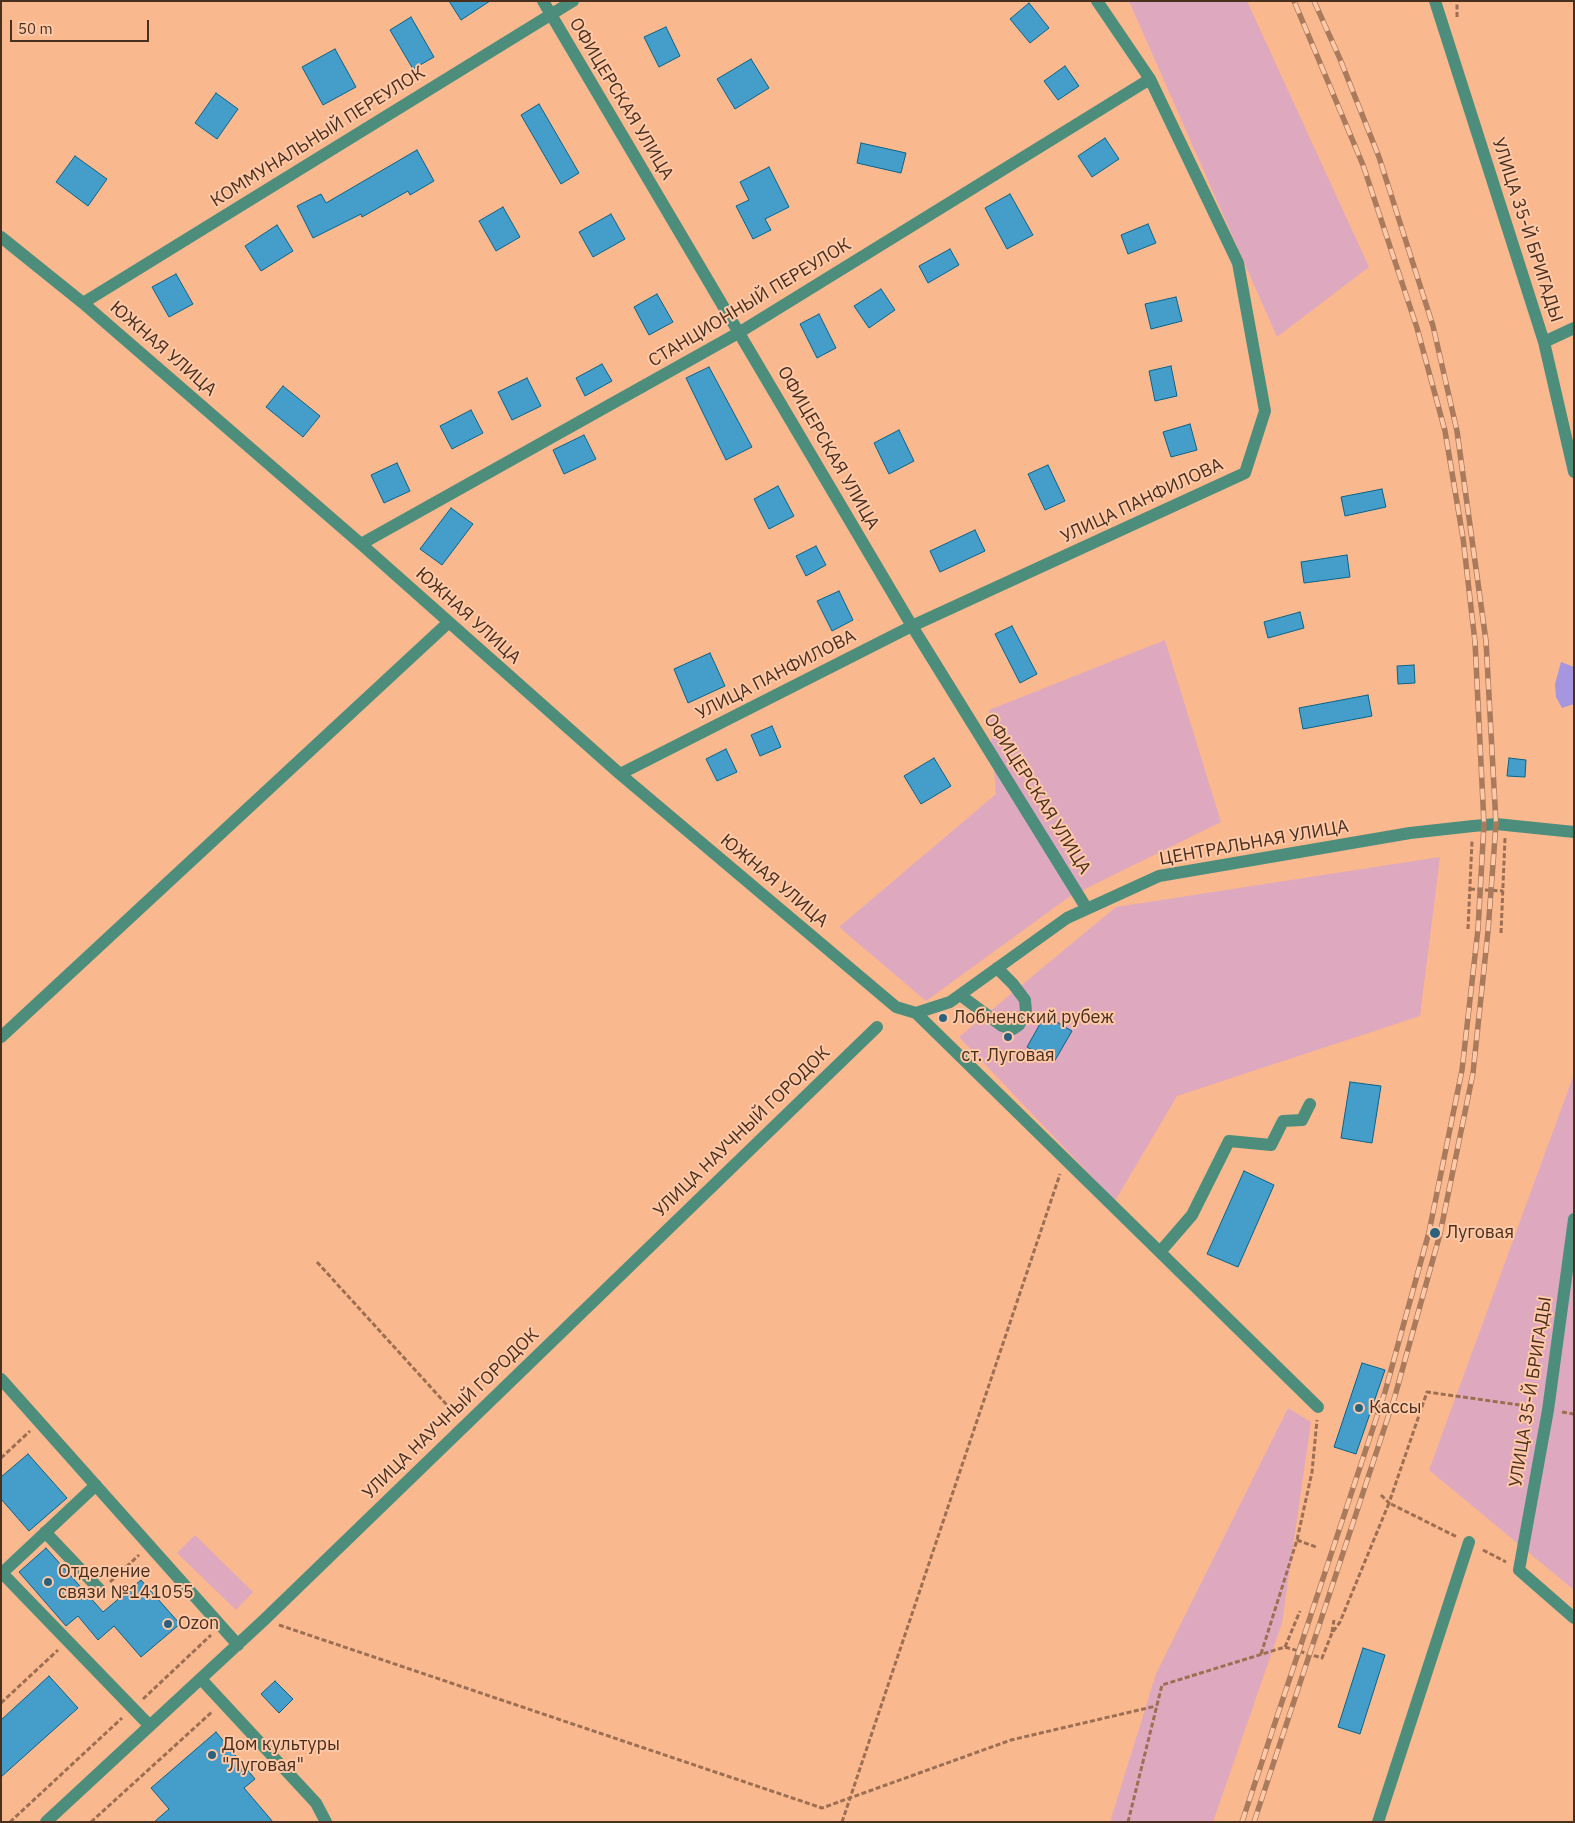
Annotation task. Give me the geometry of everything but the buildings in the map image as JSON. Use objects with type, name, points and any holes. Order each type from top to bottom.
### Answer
[{"type":"street","name":"ОФИЦЕРСКАЯ УЛИЦА","points":[[543,1],[912,626],[1087,909]]},
{"type":"street","name":"КОММУНАЛЬНЫЙ ПЕРЕУЛОК","points":[[83,303],[573,1]]},
{"type":"street","name":"УЛИЦА ПАНФИЛОВА","points":[[620,774],[912,626],[1245,473],[1265,411],[1238,263],[1150,79],[1097,1]]},
{"type":"street","name":"УЛИЦА 35-Й БРИГАДЫ","points":[[1435,1],[1544,342],[1574,472]]},
{"type":"street","name":"СТАНЦИОННЫЙ ПЕРЕУЛОК","points":[[361,544],[740,332],[1150,79]]},
{"type":"street","name":"ЮЖНАЯ УЛИЦА","points":[[1,237],[83,303],[361,544],[620,774],[896,1007],[916,1013]]},
{"type":"street","points":[[1544,342],[1574,328]]},
{"type":"street","points":[[1,1037],[449,622]]},
{"type":"street","name":"ЦЕНТРАЛЬНАЯ УЛИЦА","points":[[916,1013],[950,1002],[1068,918],[1159,876],[1410,833],[1473,826],[1506,825],[1574,832]]},
{"type":"street","points":[[960,995],[1002,1026],[1013,1029],[1019,1025],[1026,1012],[1024,1000],[1013,984],[997,968]]},
{"type":"street","points":[[916,1013],[1318,1407]]},
{"type":"street","name":"УЛИЦА НАУЧНЫЙ ГОРОДОК","points":[[46,1822],[282,1603],[877,1027]]},
{"type":"street","points":[[1160,1252],[1192,1215],[1229,1141],[1271,1145],[1283,1121],[1302,1120],[1310,1104]]},
{"type":"street","name":"УЛИЦА 35-Й БРИГАДЫ","points":[[1519,1570],[1548,1410],[1574,1219]]},
{"type":"street","points":[[1,1379],[238,1645]]},
{"type":"street","points":[[96,1485],[1,1572],[150,1726]]},
{"type":"street","points":[[45,1532],[101,1590]]},
{"type":"street","points":[[1378,1822],[1469,1542]]},
{"type":"street","points":[[1519,1570],[1574,1618]]},
{"type":"street","points":[[201,1679],[316,1803],[326,1822]]},
{"type":"path","points":[[1501,933],[1506,825]]},
{"type":"path","points":[[1468,929],[1473,826]]},
{"type":"path","points":[[1470,889],[1503,891]]},
{"type":"path","points":[[842,1822],[1065,1159]]},
{"type":"path","points":[[317,1262],[465,1425]]},
{"type":"path","points":[[1332,1633],[1340,1622],[1389,1502],[1427,1392],[1548,1410]]},
{"type":"path","points":[[1261,1654],[1297,1540],[1312,1472],[1318,1407]]},
{"type":"path","points":[[1,1458],[40,1422]]},
{"type":"path","points":[[1381,1495],[1389,1502],[1469,1542],[1519,1570]]},
{"type":"path","points":[[1297,1540],[1316,1547]]},
{"type":"path","points":[[101,1590],[149,1545]]},
{"type":"path","points":[[1285,1647],[1300,1611]]},
{"type":"path","points":[[264,1620],[822,1808],[1011,1740],[1156,1706]]},
{"type":"path","points":[[1128,1822],[1162,1685],[1285,1647],[1322,1658],[1332,1633],[1334,1620]]},
{"type":"path","points":[[10,1822],[221,1626]]},
{"type":"path","points":[[1,1702],[68,1641]]},
{"type":"path","points":[[91,1822],[222,1703]]},
{"type":"shaded area","points":[[1129,1],[1247,1],[1369,267],[1277,337]]},
{"type":"shaded area","points":[[1165,640],[1221,822],[1069,897],[926,1001],[839,927],[996,794],[989,710]]},
{"type":"shaded area","points":[[1561,662],[1574,667],[1574,704],[1562,708],[1556,697],[1555,684]]},
{"type":"shaded area","points":[[1440,857],[1420,1016],[1177,1096],[1115,1201],[959,1037],[1116,907]]},
{"type":"shaded area","points":[[1574,1074],[1574,1590],[1429,1470]]},
{"type":"shaded area","points":[[1288,1408],[1311,1422],[1282,1623],[1213,1822],[1110,1822],[1156,1674]]},
{"type":"shaded area","points":[[195,1535],[253,1592],[236,1610],[177,1553]]},
{"type":"railway","points":[[1242,1822],[1385,1392],[1429,1232],[1462,1070],[1478,929],[1484,824],[1475,642],[1463,538],[1445,431],[1417,328],[1363,165],[1294,1]]},
{"type":"railway","points":[[1254,1822],[1395,1396],[1440,1234],[1473,1073],[1488,931],[1496,824],[1486,641],[1457,431],[1433,326],[1379,157],[1340,59],[1314,1]]},
{"type":"place","name":"Лобненский рубеж","points":[[943,1018]]},
{"type":"place","name":"ст. Луговая","points":[[1008,1037]]},
{"type":"place","name":"Луговая","points":[[1435,1233]]},
{"type":"place","name":"Кассы","points":[[1359,1408]]},
{"type":"place","name":"Отделение связи №141055","points":[[48,1582]]},
{"type":"place","name":"Ozon","points":[[168,1624]]},
{"type":"place","name":"Дом культуры \"Луговая\"","points":[[212,1755]]}]
